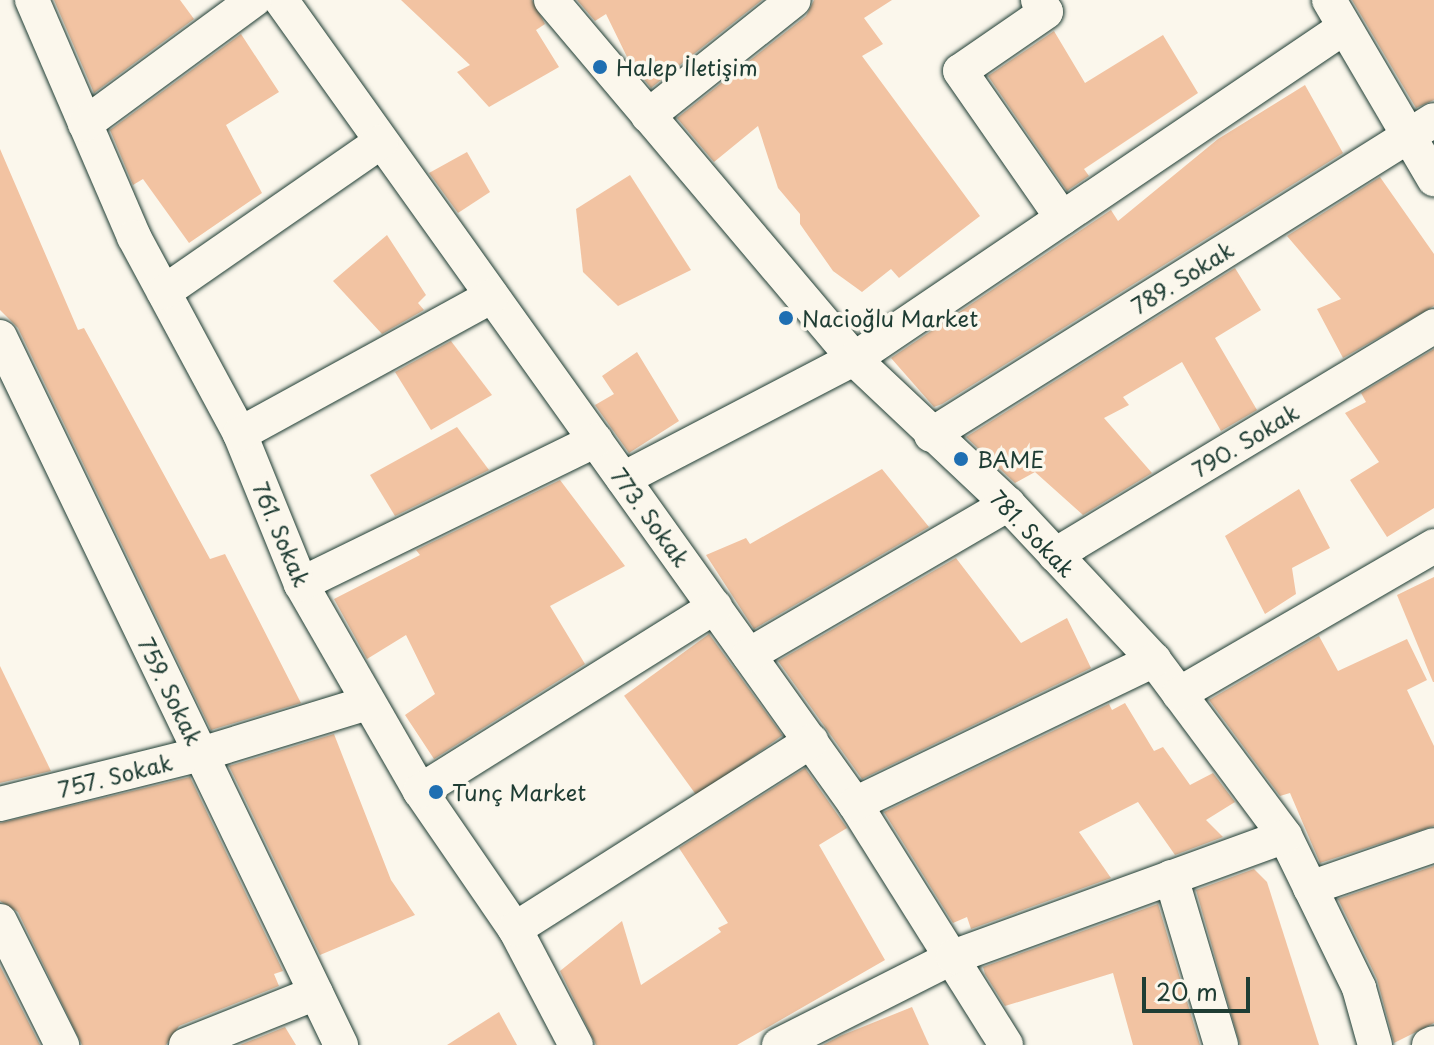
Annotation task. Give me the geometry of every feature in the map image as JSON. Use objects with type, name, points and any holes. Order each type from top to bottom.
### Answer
[{"type":"street","name":"761. Sokak","points":[[32,0],[85,124],[164,292],[240,434],[301,584],[420,791],[515,929],[576,1045]]},
{"type":"street","points":[[85,124],[254,0]]},
{"type":"street","name":"773. Sokak","points":[[281,0],[855,804],[1006,1045]]},
{"type":"street","name":"781. Sokak","points":[[551,0],[854,359],[931,435],[1008,504],[1154,660],[1285,836],[1359,988],[1375,1045]]},
{"type":"street","points":[[648,116],[794,0]]},
{"type":"street","points":[[1038,0],[1046,12],[960,71],[1062,218]]},
{"type":"street","points":[[623,479],[854,359],[1062,218],[1335,14],[1421,128],[1434,179]]},
{"type":"street","name":"789. Sokak","points":[[931,435],[1421,128]]},
{"type":"street","points":[[164,292],[381,142]]},
{"type":"street","points":[[240,434],[492,296]]},
{"type":"street","name":"790. Sokak","points":[[1055,555],[1434,326]]},
{"type":"street","name":"759. Sokak","points":[[0,337],[341,1045]]},
{"type":"street","points":[[301,584],[596,440]]},
{"type":"street","points":[[749,655],[1008,504]]},
{"type":"street","points":[[1179,694],[1434,546]]},
{"type":"street","points":[[420,791],[715,607]]},
{"type":"street","points":[[855,804],[1154,660]]},
{"type":"street","name":"757. Sokak","points":[[0,804],[201,754],[368,703]]},
{"type":"street","points":[[515,929],[811,741]]},
{"type":"street","points":[[779,1045],[953,957],[1285,836]]},
{"type":"street","points":[[1310,888],[1434,845]]},
{"type":"street","points":[[1171,877],[1221,1045]]},
{"type":"street","points":[[0,921],[62,1045]]},
{"type":"street","points":[[186,1045],[316,993]]},
{"type":"building","points":[[54,0],[180,0],[194,19],[94,93]]},
{"type":"building","points":[[401,0],[532,0],[545,24],[536,30],[559,67],[489,107],[457,72],[470,65]]},
{"type":"building","points":[[577,0],[762,0],[651,88],[629,61],[606,14],[595,21]]},
{"type":"building","points":[[814,0],[892,0],[864,18],[883,44],[862,56],[980,216],[899,278],[891,269],[862,292],[833,271],[800,224],[800,214],[778,188],[758,126],[714,162],[677,118],[806,16]]},
{"type":"building","points":[[1352,0],[1434,0],[1434,100],[1416,108]]},
{"type":"building","points":[[1054,31],[1085,83],[1163,35],[1198,93],[1084,169],[1089,176],[1067,191],[988,76]]},
{"type":"building","points":[[241,34],[279,92],[226,125],[262,193],[189,243],[143,179],[133,185],[110,130]]},
{"type":"building","points":[[1305,85],[1343,153],[942,404],[934,407],[891,358],[1111,210],[1118,221],[1218,139]]},
{"type":"building","points":[[0,149],[78,330],[84,328],[210,559],[225,554],[301,703],[211,730],[18,328],[0,310]]},
{"type":"building","points":[[467,152],[490,192],[458,213],[429,173]]},
{"type":"building","points":[[630,175],[691,270],[618,306],[583,272],[576,209]]},
{"type":"building","points":[[1380,177],[1434,254],[1434,306],[1343,358],[1317,309],[1341,299],[1287,236]]},
{"type":"building","points":[[387,235],[426,295],[418,303],[424,310],[382,334],[333,281]]},
{"type":"building","points":[[1235,268],[1261,310],[1215,338],[1257,410],[1221,431],[1182,362],[1123,397],[1129,405],[1104,418],[1152,473],[1083,515],[1035,472],[1015,483],[966,437]]},
{"type":"building","points":[[451,341],[492,395],[431,430],[395,372]]},
{"type":"building","points":[[1434,349],[1434,508],[1387,537],[1350,480],[1379,462],[1345,413],[1366,402],[1361,393]]},
{"type":"building","points":[[637,352],[679,421],[629,453],[595,405],[614,394],[602,376]]},
{"type":"building","points":[[457,427],[489,470],[395,516],[370,475]]},
{"type":"building","points":[[882,469],[929,527],[754,629],[706,555],[746,538],[750,544]]},
{"type":"building","points":[[560,480],[625,566],[550,606],[585,664],[434,759],[405,715],[435,694],[406,635],[367,659],[334,599],[420,555],[416,550]]},
{"type":"building","points":[[1299,489],[1330,548],[1292,568],[1296,594],[1265,614],[1225,536]]},
{"type":"building","points":[[956,558],[1021,643],[1067,618],[1091,668],[862,779],[778,661]]},
{"type":"building","points":[[1434,577],[1434,682],[1433,682],[1397,595]]},
{"type":"building","points":[[709,634],[782,735],[698,797],[624,696]]},
{"type":"building","points":[[1319,636],[1338,671],[1407,639],[1427,680],[1407,690],[1434,746],[1434,826],[1320,863],[1290,793],[1280,796],[1209,700]]},
{"type":"building","points":[[0,666],[51,771],[0,783]]},
{"type":"building","points":[[1125,703],[1154,751],[1163,747],[1190,785],[1213,773],[1235,802],[1206,820],[1223,837],[1175,855],[1138,802],[1079,832],[1111,878],[971,929],[967,917],[953,923],[884,812],[1109,704],[1112,710]]},
{"type":"building","points":[[334,734],[391,880],[415,915],[320,955],[229,766]]},
{"type":"building","points":[[805,768],[847,828],[819,845],[885,960],[737,1045],[596,1045],[560,971],[622,921],[641,985],[721,932],[718,928],[728,923],[679,848]]},
{"type":"building","points":[[190,777],[283,971],[274,974],[279,986],[179,1026],[166,1045],[82,1045],[18,912],[0,901],[0,823]]},
{"type":"building","points":[[1434,866],[1434,1023],[1394,1043],[1377,979],[1338,899]]},
{"type":"building","points":[[1254,869],[1267,882],[1319,1045],[1240,1045],[1196,890]]},
{"type":"building","points":[[1158,904],[1200,1045],[1133,1045],[1113,973],[1005,1006],[985,974],[983,967]]},
{"type":"building","points":[[0,966],[40,1045],[0,1045]]},
{"type":"building","points":[[912,1007],[929,1045],[823,1045],[840,1036]]},
{"type":"building","points":[[499,1012],[517,1045],[447,1045]]},
{"type":"building","points":[[285,1027],[296,1045],[240,1045]]},
{"type":"place","name":"Halep İletişim","points":[[600,67]]},
{"type":"place","name":"Nacioğlu Market","points":[[786,318]]},
{"type":"place","name":"BAME","points":[[961,459]]},
{"type":"place","name":"Tunç Market","points":[[436,792]]}]
